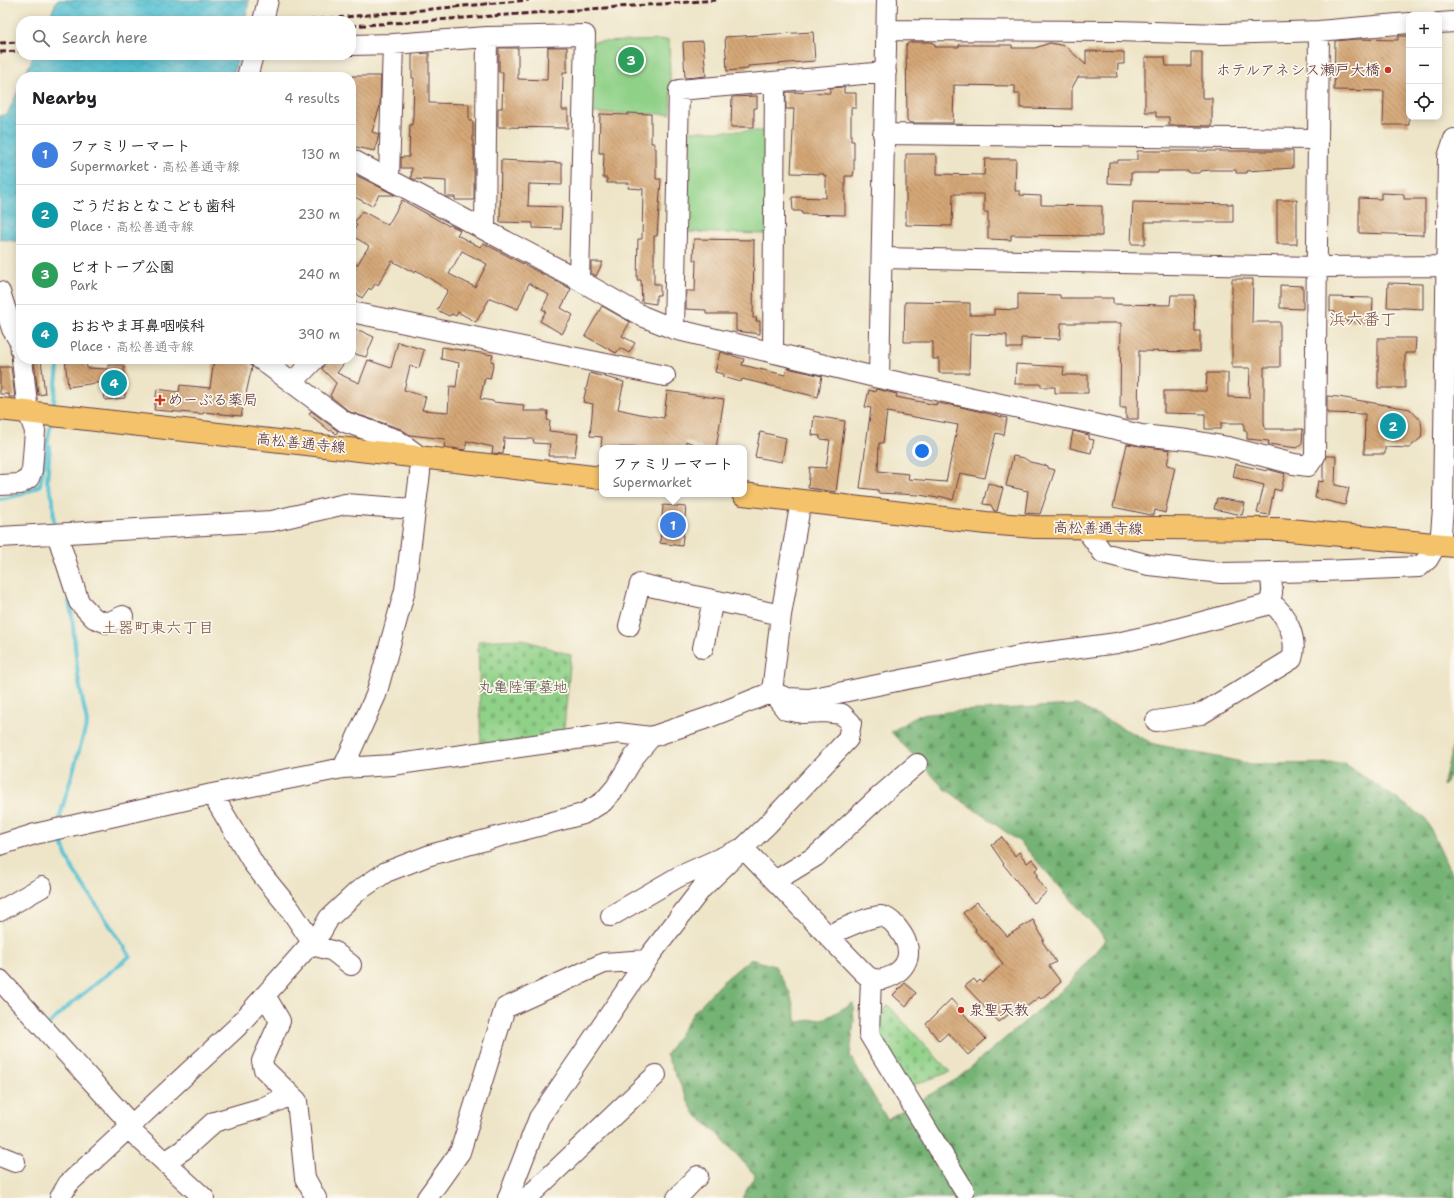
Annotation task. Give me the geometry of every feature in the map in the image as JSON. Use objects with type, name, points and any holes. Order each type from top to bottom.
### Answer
[{"type":"main road","name":"高松善通寺線","points":[[0,409],[599,478]]},
{"type":"main road","name":"高松善通寺線","points":[[747,494],[986,523],[1035,527],[1279,529],[1443,546]]},
{"type":"street","points":[[264,16],[268,0]]},
{"type":"street","points":[[879,378],[887,0]]},
{"type":"street","points":[[1442,23],[1454,22]]},
{"type":"street","points":[[887,30],[1116,31],[1223,34],[1319,31],[1406,23]]},
{"type":"street","points":[[356,162],[579,280],[642,316],[674,329],[879,378],[1094,424],[1141,436],[1188,440],[1228,447],[1294,464],[1308,466],[1315,456],[1318,266],[1319,31]]},
{"type":"street","points":[[356,45],[393,44],[487,37],[585,36],[579,280]]},
{"type":"street","points":[[484,230],[487,37]]},
{"type":"street","points":[[389,178],[393,44]]},
{"type":"street","points":[[248,72],[252,60]]},
{"type":"street","points":[[674,329],[679,90],[886,72]]},
{"type":"street","points":[[773,353],[775,82]]},
{"type":"street","points":[[883,134],[1318,138]]},
{"type":"street","points":[[1085,528],[1103,553],[1149,565],[1221,572],[1270,572],[1419,567],[1443,546],[1450,266],[1448,158],[1454,140]]},
{"type":"street","points":[[882,258],[1318,266],[1450,266]]},
{"type":"street","points":[[0,292],[16,338]]},
{"type":"street","points":[[356,313],[665,376]]},
{"type":"street","points":[[0,485],[20,484],[29,478],[32,470],[35,431],[23,364]]},
{"type":"street","points":[[267,364],[345,422],[397,440],[419,456],[420,473],[414,509],[405,590],[376,695],[343,768]]},
{"type":"street","points":[[292,383],[310,364]]},
{"type":"street","points":[[508,1198],[539,1118],[647,960],[702,888],[768,824],[848,739],[851,723],[842,714],[826,712],[802,713],[786,710],[772,692],[781,616],[801,501]]},
{"type":"street","points":[[0,537],[272,521],[344,504],[414,509]]},
{"type":"street","points":[[57,534],[79,602],[94,618],[107,623],[123,616]]},
{"type":"street","points":[[0,845],[59,829],[212,794],[343,768],[392,765],[618,733],[651,737],[710,717],[772,692],[787,698],[809,699],[1019,656],[1116,643],[1194,625],[1223,615],[1255,609],[1270,602],[1272,595],[1270,572]]},
{"type":"street","points":[[629,626],[640,584],[781,616]]},
{"type":"street","points":[[703,648],[713,600]]},
{"type":"street","points":[[1156,721],[1201,714],[1240,693],[1292,659],[1295,650],[1287,621],[1280,608],[1270,602]]},
{"type":"street","points":[[60,1198],[68,1184],[237,1027],[312,942],[329,918],[358,891],[386,872],[430,855],[583,814],[603,802],[616,787],[634,757],[651,737]]},
{"type":"street","points":[[775,881],[816,856],[880,796],[917,764]]},
{"type":"street","points":[[212,794],[255,866],[290,910],[312,942],[319,947],[332,951],[351,965]]},
{"type":"street","points":[[743,848],[828,935],[871,978],[883,980],[894,975],[904,966],[908,954],[906,943],[900,931],[892,921],[881,916],[868,919],[828,935]]},
{"type":"street","points":[[610,916],[678,877],[743,848]]},
{"type":"street","points":[[12,910],[42,887]]},
{"type":"street","points":[[427,1198],[460,1152],[505,1008],[604,963],[647,960]]},
{"type":"street","points":[[871,978],[869,1034],[964,1190]]},
{"type":"street","points":[[0,980],[128,1121],[132,1132],[204,1198]]},
{"type":"street","points":[[265,996],[280,1021],[262,1061],[264,1069],[297,1101],[305,1178],[316,1198]]},
{"type":"street","points":[[527,1198],[656,1075]]},
{"type":"street","points":[[165,1162],[183,1150],[214,1122],[262,1108],[291,1095]]},
{"type":"street","points":[[676,1198],[698,1176]]},
{"type":"green space","points":[[669,40],[671,114],[590,113],[592,42]]},
{"type":"green space","points":[[686,131],[767,131],[766,234],[684,232]]},
{"type":"green space","name":"丸亀陸軍墓地","points":[[521,639],[571,655],[563,738],[481,751],[478,641]]},
{"type":"green space","points":[[1077,705],[1154,744],[1252,764],[1344,763],[1426,819],[1454,880],[1454,1198],[742,1198],[755,1175],[719,1135],[694,1113],[666,1055],[694,1012],[720,984],[750,959],[775,966],[790,993],[797,1022],[826,1018],[853,1003],[854,1021],[850,1056],[887,1119],[957,1079],[1067,986],[1106,939],[1020,842],[944,788],[891,732],[918,715],[957,711]]},
{"type":"green space","points":[[1454,739],[1454,770],[1443,786]]},
{"type":"green space","points":[[888,1005],[950,1072],[907,1087],[872,1021]]},
{"type":"water","points":[[57,0],[249,0],[246,16],[50,16]]},
{"type":"water","points":[[32,60],[237,60],[234,72],[26,72]]},
{"type":"water","points":[[16,95],[16,241],[0,239],[0,116],[8,113]]},
{"type":"building","points":[[813,32],[815,61],[748,66],[748,69],[727,71],[725,37]]},
{"type":"building","points":[[1398,36],[1406,36],[1406,120],[1409,120],[1409,125],[1383,125],[1384,91],[1334,90],[1335,41],[1355,39],[1398,40]]},
{"type":"building","points":[[703,41],[706,76],[685,78],[683,42]]},
{"type":"building","points":[[910,42],[930,42],[935,44],[935,47],[959,47],[959,45],[1012,45],[1012,48],[1035,48],[1050,43],[1065,46],[1086,65],[1086,51],[1124,52],[1124,64],[1118,64],[1117,77],[1078,77],[1072,88],[1072,109],[1020,108],[1020,94],[1015,94],[1015,86],[954,85],[953,123],[910,123],[907,120],[906,45]]},
{"type":"building","points":[[548,47],[567,47],[567,72],[563,72],[562,110],[568,110],[568,128],[498,127],[498,108],[502,108],[503,72],[499,72],[499,48],[518,48],[518,79],[547,80]]},
{"type":"building","points":[[1191,52],[1202,52],[1202,98],[1212,98],[1212,126],[1169,125],[1169,117],[1156,117],[1156,112],[1145,112],[1145,57],[1165,57],[1166,66],[1191,66]]},
{"type":"building","points":[[429,53],[429,103],[469,104],[469,121],[473,121],[474,200],[455,200],[455,197],[446,197],[446,181],[413,179],[411,178],[412,168],[401,168],[401,157],[409,157],[410,125],[412,125],[413,116],[414,78],[412,78],[412,54]]},
{"type":"building","points":[[356,76],[381,76],[380,106],[372,132],[379,134],[375,151],[356,147]]},
{"type":"building","points":[[844,87],[844,93],[856,93],[856,108],[851,108],[851,141],[854,141],[854,170],[853,176],[845,176],[845,215],[802,214],[802,211],[793,211],[792,197],[826,198],[826,176],[824,176],[824,174],[791,173],[794,109],[786,109],[786,92],[830,93],[830,88]]},
{"type":"building","points":[[757,96],[757,108],[754,108],[754,127],[731,127],[732,97]]},
{"type":"building","points":[[628,113],[651,114],[651,143],[654,143],[654,148],[656,148],[656,179],[661,179],[657,236],[654,236],[654,284],[660,284],[660,295],[656,295],[656,304],[642,302],[641,280],[637,280],[638,239],[642,239],[643,189],[628,188],[629,183],[607,183],[607,178],[603,178],[604,153],[599,153],[600,114],[628,115]]},
{"type":"building","points":[[1137,151],[1293,151],[1293,168],[1247,171],[1247,173],[1236,173],[1236,170],[1211,170],[1200,171],[1199,173],[1189,173],[1189,171],[1158,171],[1158,173],[1131,173],[1131,184],[1108,183],[1109,162],[1118,162],[1118,160],[1137,160]]},
{"type":"building","points":[[906,154],[935,154],[937,157],[937,174],[984,175],[985,159],[1016,159],[1015,191],[1020,191],[1020,195],[1041,196],[1041,205],[1102,206],[1102,236],[1011,235],[1011,240],[988,239],[988,212],[984,212],[984,194],[953,194],[952,226],[906,225]]},
{"type":"building","points":[[501,160],[562,163],[562,185],[529,184],[528,206],[562,207],[561,229],[533,228],[533,223],[500,222]]},
{"type":"building","points":[[356,175],[395,195],[379,195],[372,206],[356,198]]},
{"type":"building","points":[[1381,193],[1404,194],[1404,199],[1425,199],[1425,232],[1423,232],[1423,235],[1359,233],[1359,198],[1381,199]]},
{"type":"building","points":[[402,200],[449,226],[450,225],[460,230],[457,235],[480,247],[483,243],[571,289],[561,308],[573,315],[562,334],[540,321],[546,311],[542,309],[549,295],[529,283],[518,309],[490,298],[476,322],[458,312],[456,316],[452,314],[449,316],[437,310],[448,290],[416,270],[415,273],[392,261],[378,285],[376,283],[371,290],[369,288],[362,298],[356,294],[356,265],[369,246],[356,238],[356,220],[362,211],[388,225]],"holes":[[[462,251],[487,264],[475,287],[449,274]]]},
{"type":"building","points":[[1277,200],[1297,200],[1297,244],[1277,244]]},
{"type":"building","points":[[1133,202],[1233,204],[1233,222],[1145,222],[1145,244],[1131,244]]},
{"type":"building","points":[[694,239],[754,240],[753,318],[757,318],[756,321],[760,321],[760,334],[736,331],[736,314],[706,314],[706,310],[686,309],[686,291],[695,291],[696,260],[693,260]]},
{"type":"building","points":[[591,262],[603,262],[596,276],[591,273]]},
{"type":"building","points":[[1232,279],[1253,279],[1252,322],[1280,322],[1280,367],[1264,367],[1265,429],[1303,429],[1302,444],[1297,448],[1268,444],[1269,441],[1247,439],[1247,431],[1244,431],[1244,423],[1221,423],[1221,429],[1205,429],[1205,414],[1164,413],[1164,391],[1206,391],[1207,373],[1228,373],[1228,397],[1249,398],[1250,368],[1232,368]]},
{"type":"building","points":[[1388,283],[1423,284],[1423,309],[1387,307]]},
{"type":"building","points":[[1280,285],[1303,286],[1303,309],[1280,308]]},
{"type":"building","points":[[1018,294],[1060,295],[1060,298],[1113,298],[1113,304],[1170,305],[1171,295],[1194,295],[1195,331],[1200,331],[1200,352],[1139,351],[1138,419],[1126,419],[1126,408],[1120,408],[1121,323],[1061,323],[1060,339],[1021,338],[1021,348],[1007,348],[1007,335],[970,334],[969,373],[939,373],[939,359],[933,359],[933,342],[904,342],[905,302],[970,303],[970,315],[994,315],[994,309],[1018,310]]},
{"type":"building","points":[[1330,297],[1373,298],[1372,322],[1335,321],[1335,312],[1330,311]]},
{"type":"building","points":[[602,306],[630,322],[622,336],[635,343],[629,353],[620,348],[616,353],[585,336]]},
{"type":"building","points":[[356,330],[361,331],[374,337],[366,357],[356,354]]},
{"type":"building","points":[[1378,338],[1416,338],[1415,353],[1405,353],[1405,388],[1378,388]]},
{"type":"building","points":[[398,342],[424,350],[419,368],[410,366],[404,390],[426,397],[422,410],[448,412],[450,386],[456,387],[459,363],[441,359],[442,347],[493,355],[491,361],[494,362],[490,379],[485,378],[480,399],[493,402],[524,405],[523,411],[548,411],[547,420],[550,421],[549,431],[578,434],[575,456],[548,456],[550,444],[534,443],[533,439],[504,438],[503,454],[492,453],[493,447],[467,441],[465,450],[444,447],[445,439],[410,435],[401,429],[350,412],[330,396],[336,383],[322,369],[324,364],[343,364],[337,373],[359,383],[368,360],[391,368]]},
{"type":"building","points":[[720,352],[744,359],[742,365],[785,375],[787,368],[822,376],[818,397],[742,379],[741,382],[723,377],[723,374],[715,372]]},
{"type":"building","points":[[34,364],[42,364],[45,394],[38,395]]},
{"type":"building","points":[[66,364],[87,364],[87,368],[108,369],[108,365],[124,365],[125,398],[105,400],[103,382],[68,387]]},
{"type":"building","points":[[213,364],[250,364],[252,367],[241,416],[204,412],[203,414],[154,410],[157,389],[179,392],[180,385],[210,388]]},
{"type":"building","points":[[1016,364],[1064,367],[1063,375],[1088,375],[1088,393],[1055,393],[1055,387],[1041,387],[1041,384],[1015,384]]},
{"type":"building","points":[[0,367],[11,367],[15,397],[9,397],[9,394],[0,394]]},
{"type":"building","points":[[590,373],[624,382],[618,409],[640,414],[664,418],[667,391],[724,399],[716,445],[696,445],[686,441],[685,445],[601,445],[602,437],[590,436],[593,404],[583,402]]},
{"type":"building","points":[[876,389],[897,394],[896,397],[936,405],[936,403],[957,406],[1007,418],[1004,435],[996,433],[985,478],[960,473],[953,500],[939,496],[938,498],[919,495],[878,493],[878,490],[860,488],[871,408],[865,407],[869,390],[875,392]],"holes":[[[887,412],[958,425],[946,482],[908,479],[909,474],[878,471],[879,443],[883,443]]]},
{"type":"building","points":[[1327,396],[1410,409],[1421,421],[1421,438],[1409,448],[1385,447],[1385,454],[1364,454],[1365,414],[1327,413]]},
{"type":"building","points":[[311,411],[338,431],[336,434],[309,414]]},
{"type":"building","points":[[814,416],[845,421],[836,492],[808,488],[810,467],[826,468],[830,440],[820,439],[820,436],[812,435]]},
{"type":"building","points":[[1073,431],[1089,435],[1089,439],[1094,440],[1091,453],[1070,448]]},
{"type":"building","points":[[760,432],[786,438],[782,462],[755,457]]},
{"type":"building","points":[[1127,444],[1170,450],[1167,465],[1175,467],[1165,513],[1155,510],[1154,515],[1151,515],[1113,507]]},
{"type":"building","points":[[1013,456],[1048,466],[1048,468],[1055,470],[1040,514],[1025,513],[1028,491],[1006,486]]},
{"type":"building","points":[[1326,456],[1336,456],[1335,485],[1349,488],[1345,505],[1315,498],[1318,481],[1323,482],[1323,464]]},
{"type":"building","points":[[1236,464],[1267,471],[1267,469],[1285,474],[1281,491],[1274,489],[1269,515],[1257,513],[1264,485],[1233,477]]},
{"type":"building","points":[[988,483],[1003,488],[997,511],[994,511],[991,505],[983,504]]},
{"type":"building","points":[[1217,498],[1245,503],[1242,515],[1214,509]]},
{"type":"building","points":[[663,505],[686,507],[682,546],[660,543]]},
{"type":"building","points":[[1002,837],[1015,856],[1019,852],[1027,863],[1032,859],[1039,867],[1035,870],[1038,875],[1036,876],[1047,892],[1034,903],[1003,864],[991,845]]},
{"type":"building","points":[[977,902],[1007,936],[1033,920],[1044,940],[1042,941],[1056,962],[1049,966],[1061,982],[1041,999],[1039,997],[1019,1013],[1016,1009],[999,1022],[965,986],[974,979],[977,983],[980,980],[982,983],[1003,964],[986,941],[985,942],[975,931],[976,929],[963,913]]},
{"type":"building","points":[[905,983],[916,993],[906,1007],[893,995]]},
{"type":"building","points":[[951,999],[986,1039],[968,1055],[948,1033],[939,1041],[926,1024]]},
{"type":"waterway","points":[[53,409],[58,364]]},
{"type":"waterway","points":[[0,499],[21,495],[40,485],[51,422]]},
{"type":"waterway","points":[[50,446],[47,481],[53,499],[54,526]]},
{"type":"waterway","points":[[58,823],[87,723],[78,677],[72,616],[69,602]]},
{"type":"waterway","points":[[48,1025],[67,1007],[130,956],[72,868],[59,834]]},
{"type":"railway","points":[[356,16],[529,0]]},
{"type":"railway","points":[[356,26],[717,0]]},
{"type":"railway","points":[[0,43],[16,42]]},
{"type":"railway","points":[[0,52],[16,51]]},
{"type":"place","name":"ビオトープ公園","points":[[631,60]]},
{"type":"place","name":"ホテルアネシス瀬戸大橋","points":[[1388,70]]},
{"type":"place","name":"おおやま耳鼻咽喉科","points":[[114,383]]},
{"type":"place","name":"めーぷる薬局","points":[[160,400]]},
{"type":"place","name":"ごうだおとなこども歯科","points":[[1393,426]]},
{"type":"place","name":"ファミリーマート","points":[[673,525]]},
{"type":"place","name":"泉聖天教","points":[[961,1010]]},
{"type":"district","name":"浜六番丁","points":[[1363,319]]},
{"type":"district","name":"土器町東六丁目","points":[[158,627]]}]
